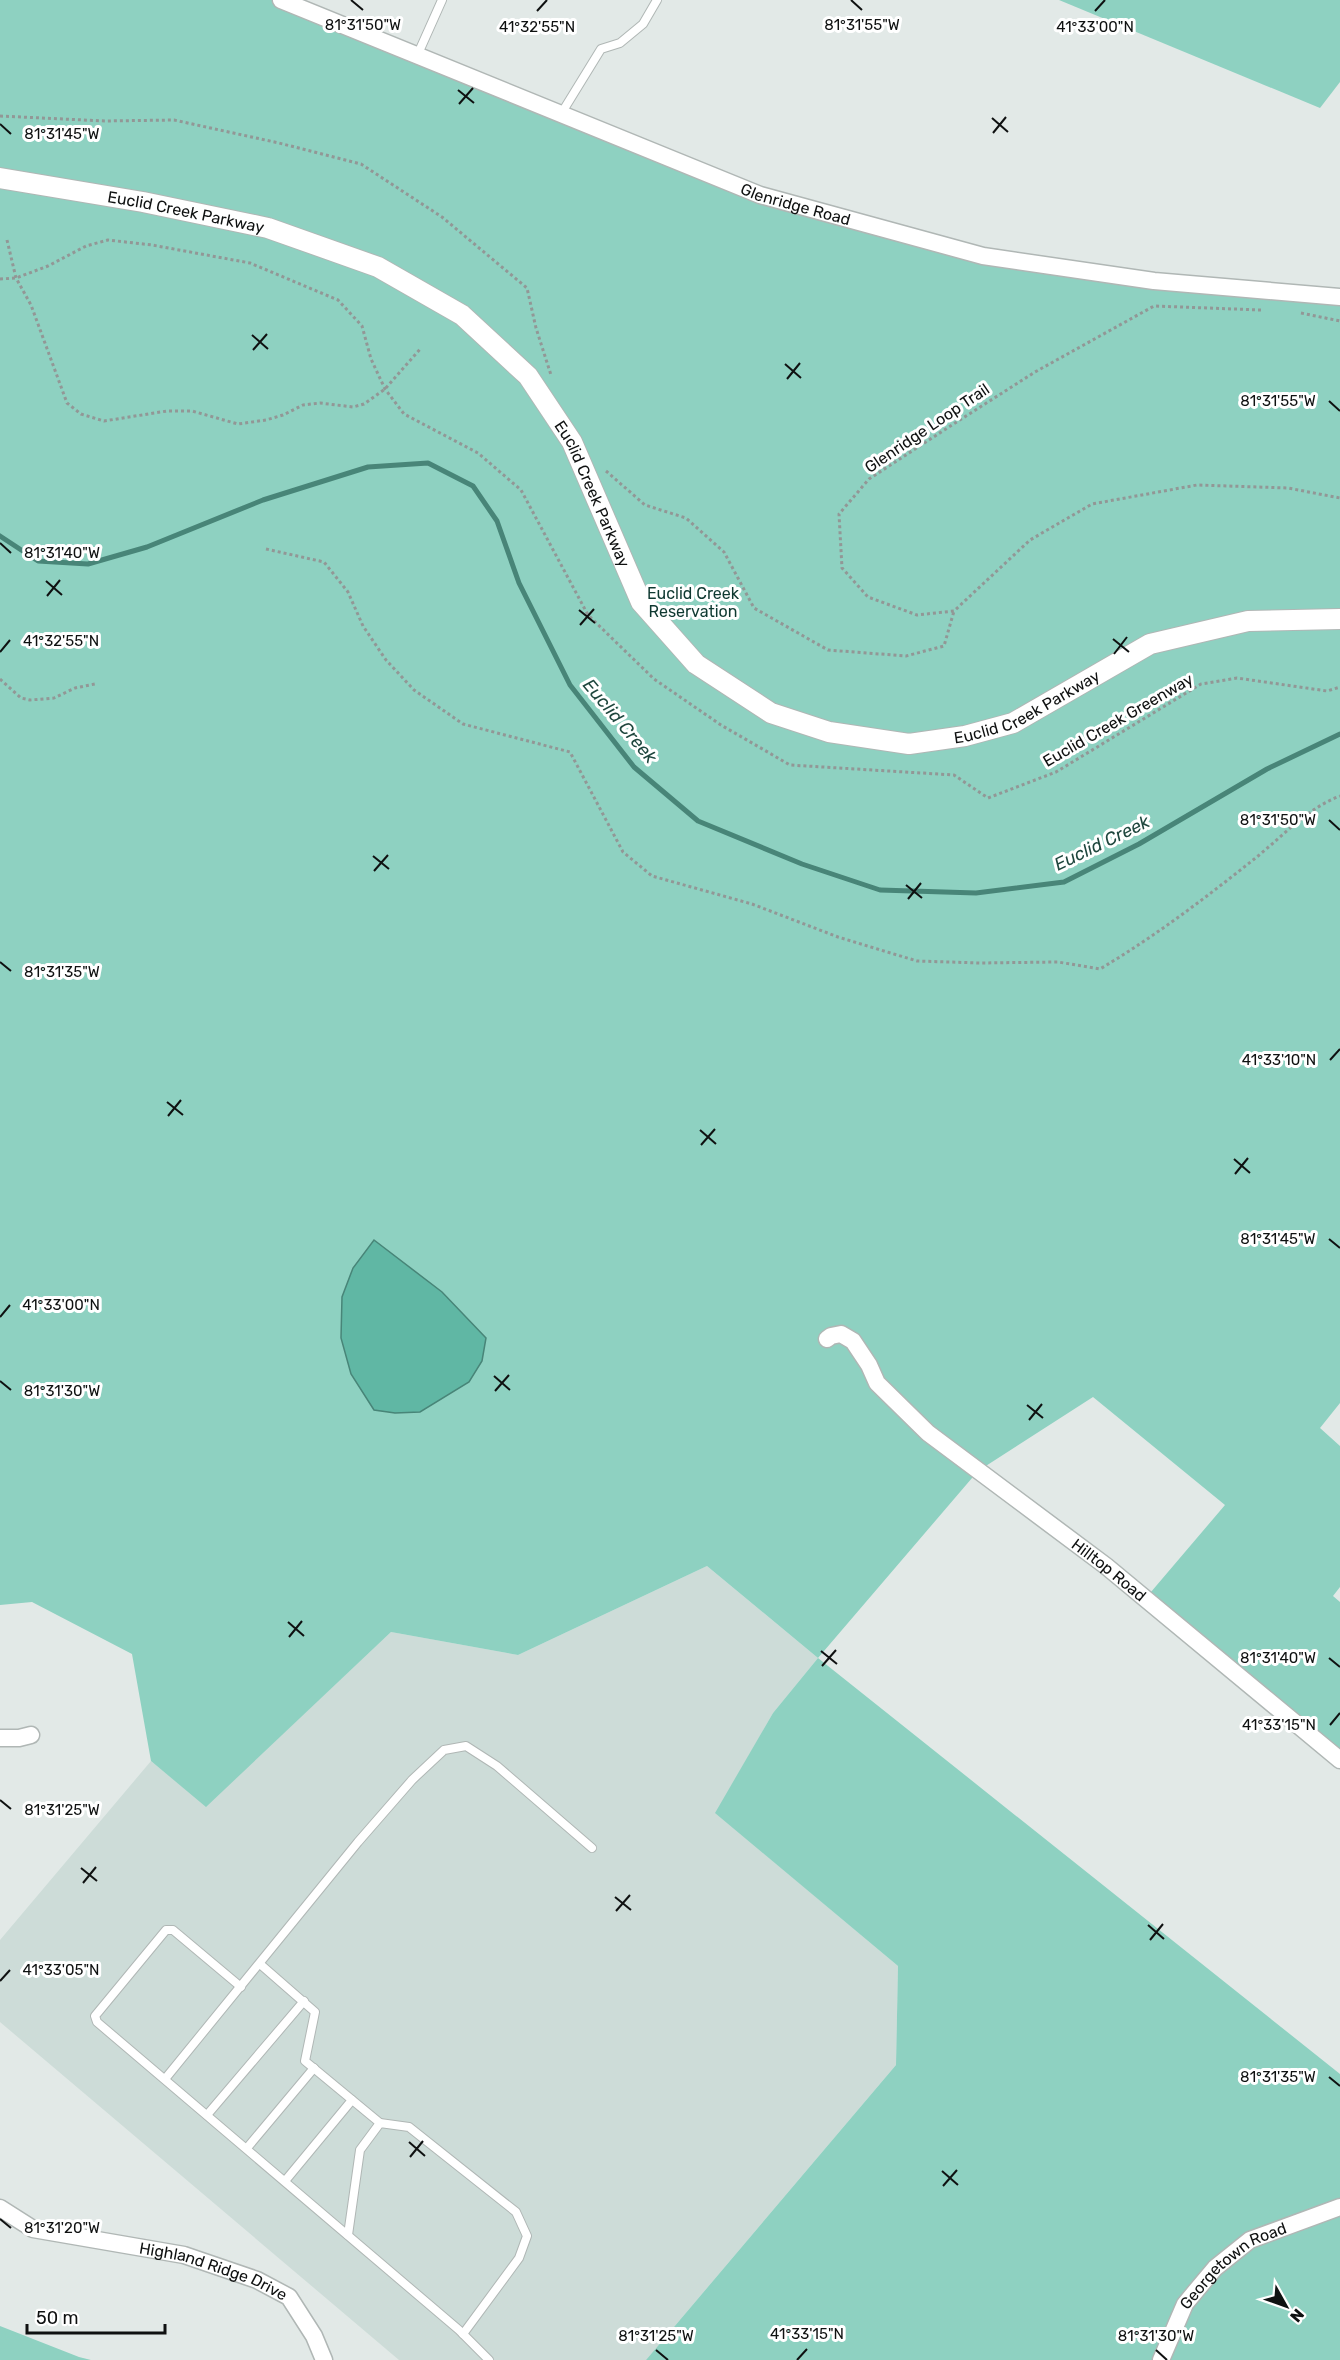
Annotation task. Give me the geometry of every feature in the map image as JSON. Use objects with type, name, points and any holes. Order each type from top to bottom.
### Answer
[{"type":"street","name":"Glenridge Road","points":[[281,0],[760,195],[983,256],[1154,281],[1340,297]]},
{"type":"street","name":"Euclid Creek Parkway","points":[[0,178],[143,202],[268,228],[378,267],[462,315],[528,376],[572,442],[641,602],[696,664],[771,713],[829,732],[909,744],[964,736],[1013,723],[1150,644],[1248,621],[1340,619]]},
{"type":"street","name":"Hilltop Road","points":[[827,1340],[831,1336],[841,1334],[853,1341],[869,1365],[877,1383],[927,1433],[1106,1566],[1340,1760]]},
{"type":"street","points":[[0,1738],[19,1738],[31,1735]]},
{"type":"street","name":"Georgetown Road","points":[[1161,2360],[1185,2304],[1215,2268],[1250,2240],[1340,2206]]},
{"type":"street","name":"Highland Ridge Drive","points":[[0,2208],[33,2229],[184,2255],[257,2280],[289,2297],[314,2336],[324,2360]]},
{"type":"lane","points":[[417,56],[441,0]]},
{"type":"lane","points":[[561,114],[602,49],[620,43],[643,24],[657,0]]},
{"type":"lane","points":[[165,2079],[358,1842],[412,1780],[444,1750],[465,1746],[497,1766],[592,1848]]},
{"type":"lane","points":[[241,1987],[173,1930],[166,1930],[95,2016],[97,2022],[463,2334],[489,2360]]},
{"type":"lane","points":[[260,1964],[315,2012],[304,2058],[314,2068],[380,2123],[410,2127],[516,2212],[527,2236],[519,2258],[463,2334]]},
{"type":"lane","points":[[207,2115],[304,2001]]},
{"type":"lane","points":[[247,2148],[314,2068]]},
{"type":"lane","points":[[285,2181],[352,2100]]},
{"type":"lane","points":[[348,2235],[360,2150],[380,2123]]},
{"type":"path","points":[[7,240],[16,278],[31,305],[67,403],[81,414],[104,421],[167,411],[192,411],[238,424],[266,420],[303,405],[320,403],[353,407],[364,404],[385,389],[421,348]]},
{"type":"path","name":"Euclid Creek Greenway","points":[[0,279],[16,278],[48,266],[86,246],[108,240],[152,245],[250,263],[338,300],[362,326],[371,359],[385,389],[404,414],[478,453],[521,490],[588,615],[654,679],[721,725],[790,765],[954,775],[988,798],[1056,772],[1201,684],[1237,678],[1327,691],[1340,687]]},
{"type":"path","name":"Glenridge Loop Trail","points":[[1272,310],[1154,306],[1035,372],[869,479],[839,514],[842,568],[868,597],[917,615],[954,611],[1030,540],[1092,504],[1197,485],[1288,488],[1340,498]]},
{"type":"path","points":[[1294,311],[1340,321]]},
{"type":"path","points":[[266,549],[324,562],[348,592],[363,626],[386,660],[414,690],[463,724],[570,752],[623,852],[652,876],[752,904],[838,937],[917,961],[1058,962],[1100,969],[1152,937],[1253,860],[1321,803],[1340,796]]},
{"type":"path","points":[[0,679],[21,698],[30,700],[54,698],[75,688],[95,684]]},
{"type":"shaded area","points":[[374,1240],[442,1292],[486,1338],[482,1361],[469,1382],[420,1412],[395,1413],[374,1410],[351,1374],[341,1338],[342,1297],[353,1268]]},
{"type":"shaded area","points":[[707,1566],[818,1658],[773,1713],[716,1813],[898,1966],[896,2065],[646,2360],[399,2360],[0,2022],[0,1940],[151,1761],[206,1806],[391,1632],[518,1655]]},
{"type":"green space","name":"Euclid Creek Reservation","points":[[0,0],[281,0],[725,180],[983,256],[1340,297],[1340,1403],[1320,1428],[1340,1446],[1340,1587],[1333,1596],[1340,1602],[1340,1760],[1145,1599],[1225,1505],[1093,1397],[978,1471],[818,1658],[707,1566],[518,1655],[391,1632],[206,1807],[151,1761],[132,1654],[32,1602],[0,1605]]},
{"type":"green space","points":[[1059,0],[1340,0],[1340,82],[1320,108]]},
{"type":"green space","points":[[818,1658],[1340,2074],[1340,2360],[646,2360],[896,2065],[898,1966],[715,1813],[773,1713]]},
{"type":"green space","points":[[0,2326],[79,2357],[91,2360],[0,2360]]},
{"type":"waterway","name":"Euclid Creek","points":[[0,536],[38,561],[88,564],[147,547],[263,500],[368,467],[428,463],[473,486],[497,521],[519,583],[570,685],[634,767],[698,821],[802,864],[880,890],[976,893],[1064,882],[1139,844],[1267,769],[1340,734]]}]
